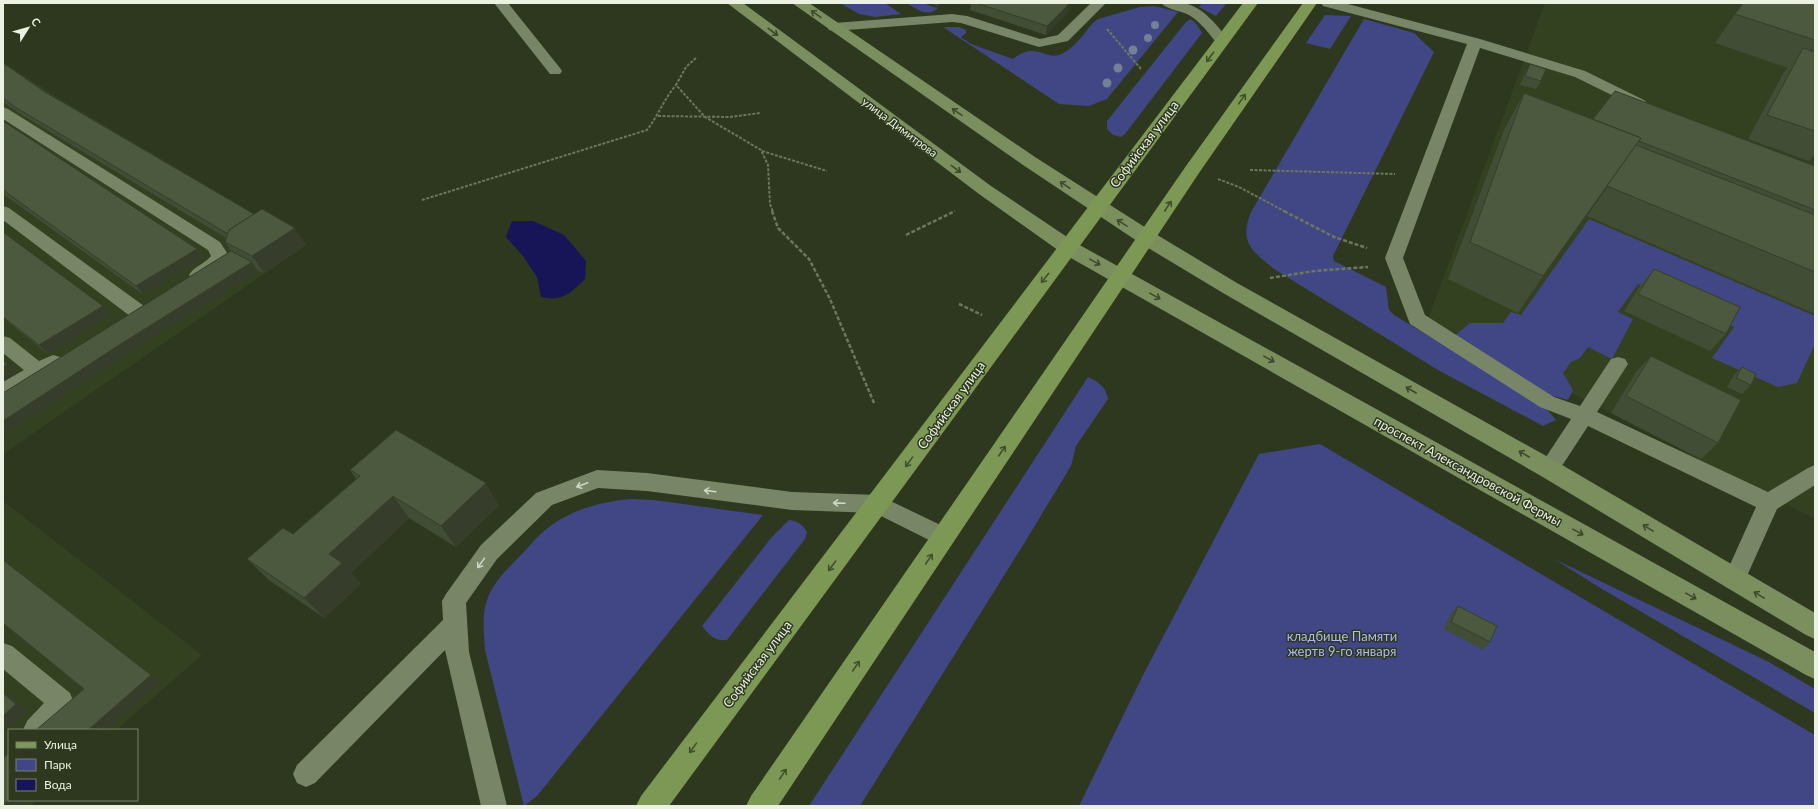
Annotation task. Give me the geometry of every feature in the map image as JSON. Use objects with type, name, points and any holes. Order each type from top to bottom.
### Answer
[{"type":"main road","name":"улица Димитрова","points":[[734,3],[985,190],[1069,248],[1121,277]]},
{"type":"main road","points":[[799,3],[1097,207],[1147,238],[1230,288],[1549,469],[1815,627]]},
{"type":"main road","name":"Софийская улица","points":[[651,806],[716,717],[878,504],[1008,327],[1069,248],[1097,207],[1251,3]]},
{"type":"main road","points":[[761,806],[1121,277],[1192,170],[1310,3]]},
{"type":"main road","name":"проспект Александровской Фермы","points":[[1121,277],[1815,666]]},
{"type":"lane","points":[[501,3],[555,70]]},
{"type":"lane","points":[[834,27],[954,11],[962,19],[1039,43],[1063,38],[1094,6],[1115,3]]},
{"type":"lane","points":[[1168,3],[1189,9],[1202,18],[1210,24],[1222,41]]},
{"type":"lane","points":[[1328,3],[1475,42],[1580,74],[1651,109]]},
{"type":"lane","points":[[1475,42],[1426,174],[1396,262],[1418,319],[1547,402],[1604,423],[1769,503]]},
{"type":"lane","points":[[3,112],[214,246],[220,256],[214,266],[182,285]]},
{"type":"lane","points":[[3,212],[137,312]]},
{"type":"lane","points":[[3,343],[38,371]]},
{"type":"lane","points":[[3,392],[64,355]]},
{"type":"lane","points":[[1549,469],[1618,364]]},
{"type":"lane","points":[[1734,580],[1769,503],[1815,474]]},
{"type":"lane","points":[[494,806],[457,652],[454,601],[490,552],[544,499],[597,479],[647,482],[792,501],[878,504],[943,537]]},
{"type":"lane","points":[[306,774],[456,624]]},
{"type":"lane","points":[[3,654],[61,702],[44,724],[37,729]]},
{"type":"path","points":[[1094,6],[1113,35],[1141,69]]},
{"type":"path","points":[[422,200],[647,130],[658,116],[668,94],[676,85],[686,67],[696,58]]},
{"type":"path","points":[[676,85],[704,117],[761,150],[803,165],[826,171]]},
{"type":"path","points":[[658,116],[730,117],[760,113]]},
{"type":"path","points":[[761,150],[768,165],[770,204],[778,228],[808,260],[816,273],[830,299],[856,364],[874,403]]},
{"type":"path","points":[[1250,170],[1426,174]]},
{"type":"path","points":[[1218,179],[1238,187],[1334,237],[1396,262]]},
{"type":"path","points":[[906,235],[954,211]]},
{"type":"path","points":[[1269,278],[1314,271],[1396,262]]},
{"type":"path","points":[[959,304],[982,315]]},
{"type":"shaded area","points":[[1545,3],[1815,3],[1815,519],[1428,319]]},
{"type":"shaded area","points":[[3,62],[57,97],[306,245],[3,454]]},
{"type":"shaded area","points":[[3,501],[202,655],[117,729],[8,729],[8,801],[36,801],[31,806],[3,806]]},
{"type":"green space","points":[[840,3],[885,3],[901,14],[875,17],[859,14]]},
{"type":"green space","points":[[907,3],[928,3],[927,5],[938,8],[930,12],[922,12]]},
{"type":"green space","points":[[1202,3],[1227,3],[1216,16],[1199,7]]},
{"type":"green space","points":[[1154,6],[1178,12],[1107,99],[1089,106],[1059,104],[943,27],[959,27],[966,30],[966,33],[961,37],[971,44],[1013,59],[1022,53],[1029,51],[1036,51],[1053,56],[1065,52],[1073,46],[1098,19],[1140,7]]},
{"type":"green space","points":[[1325,15],[1351,16],[1330,49],[1306,43]]},
{"type":"green space","points":[[1191,19],[1202,33],[1125,134],[1121,137],[1113,135],[1107,129],[1107,121],[1186,22]]},
{"type":"green space","points":[[1364,19],[1414,33],[1434,52],[1333,256],[1334,261],[1386,287],[1389,310],[1394,315],[1544,406],[1556,420],[1543,426],[1438,370],[1274,269],[1253,251],[1249,245],[1246,231],[1251,212]]},
{"type":"green space","points":[[1589,219],[1815,316],[1815,344],[1797,383],[1778,387],[1712,358],[1734,327],[1638,284],[1618,312],[1633,319],[1612,359],[1588,347],[1580,358],[1571,362],[1563,373],[1573,390],[1568,400],[1549,395],[1453,337],[1470,323],[1503,323],[1511,312],[1521,315]]},
{"type":"green space","points":[[1088,377],[1101,385],[1106,391],[1108,399],[1076,446],[1071,466],[1025,542],[860,806],[809,806]]},
{"type":"green space","name":"кладбище Памяти жертв 9-го января","points":[[1320,444],[1815,735],[1815,806],[1079,806],[1143,675],[1259,454]]},
{"type":"green space","points":[[630,499],[654,500],[763,515],[537,796],[524,806],[485,650],[484,622],[486,602],[502,575],[537,537],[549,527],[568,515],[588,507]]},
{"type":"green space","points":[[789,520],[800,523],[807,532],[805,539],[727,640],[716,639],[702,626],[771,538]]},
{"type":"green space","points":[[1554,559],[1769,662],[1815,689],[1815,713],[1602,589]]},
{"type":"water","points":[[512,221],[533,221],[564,235],[586,261],[585,279],[566,295],[555,298],[541,297],[537,277],[523,256],[506,237]]},
{"type":"building","points":[[976,3],[1070,3],[1047,26]]},
{"type":"building","points":[[1743,3],[1815,3],[1815,40],[1735,14]]},
{"type":"building","points":[[1803,48],[1815,52],[1815,131],[1767,115]]},
{"type":"building","points":[[3,63],[45,92],[254,214],[229,230],[228,234],[15,107],[3,98]]},
{"type":"building","points":[[1530,64],[1546,69],[1541,81],[1525,76]]},
{"type":"building","points":[[1615,91],[1815,166],[1815,210],[1639,141],[1641,138],[1593,119]]},
{"type":"building","points":[[1524,93],[1641,138],[1543,276],[1470,242]]},
{"type":"building","points":[[3,121],[197,249],[136,286],[3,190]]},
{"type":"building","points":[[1636,145],[1815,215],[1815,272],[1607,186]]},
{"type":"building","points":[[262,209],[295,228],[252,256],[225,242],[229,230]]},
{"type":"building","points":[[3,232],[103,306],[39,345],[3,317]]},
{"type":"building","points":[[231,251],[252,262],[116,347],[3,421],[3,393]]},
{"type":"building","points":[[1654,269],[1740,307],[1726,334],[1638,294]]},
{"type":"building","points":[[1651,356],[1741,400],[1718,443],[1626,396]]},
{"type":"building","points":[[3,361],[7,364],[3,367]]},
{"type":"building","points":[[1742,367],[1756,374],[1751,385],[1736,378]]},
{"type":"building","points":[[396,430],[486,483],[441,526],[393,496],[329,554],[342,563],[304,598],[247,559],[283,528],[293,534],[360,476],[350,470]]},
{"type":"building","points":[[3,560],[151,675],[89,729],[37,729],[84,689],[3,623]]},
{"type":"building","points":[[1458,606],[1497,626],[1490,642],[1451,622]]},
{"type":"building","points":[[3,693],[16,704],[3,716]]},
{"type":"building","points":[[8,754],[8,801],[3,805],[3,758]]}]
